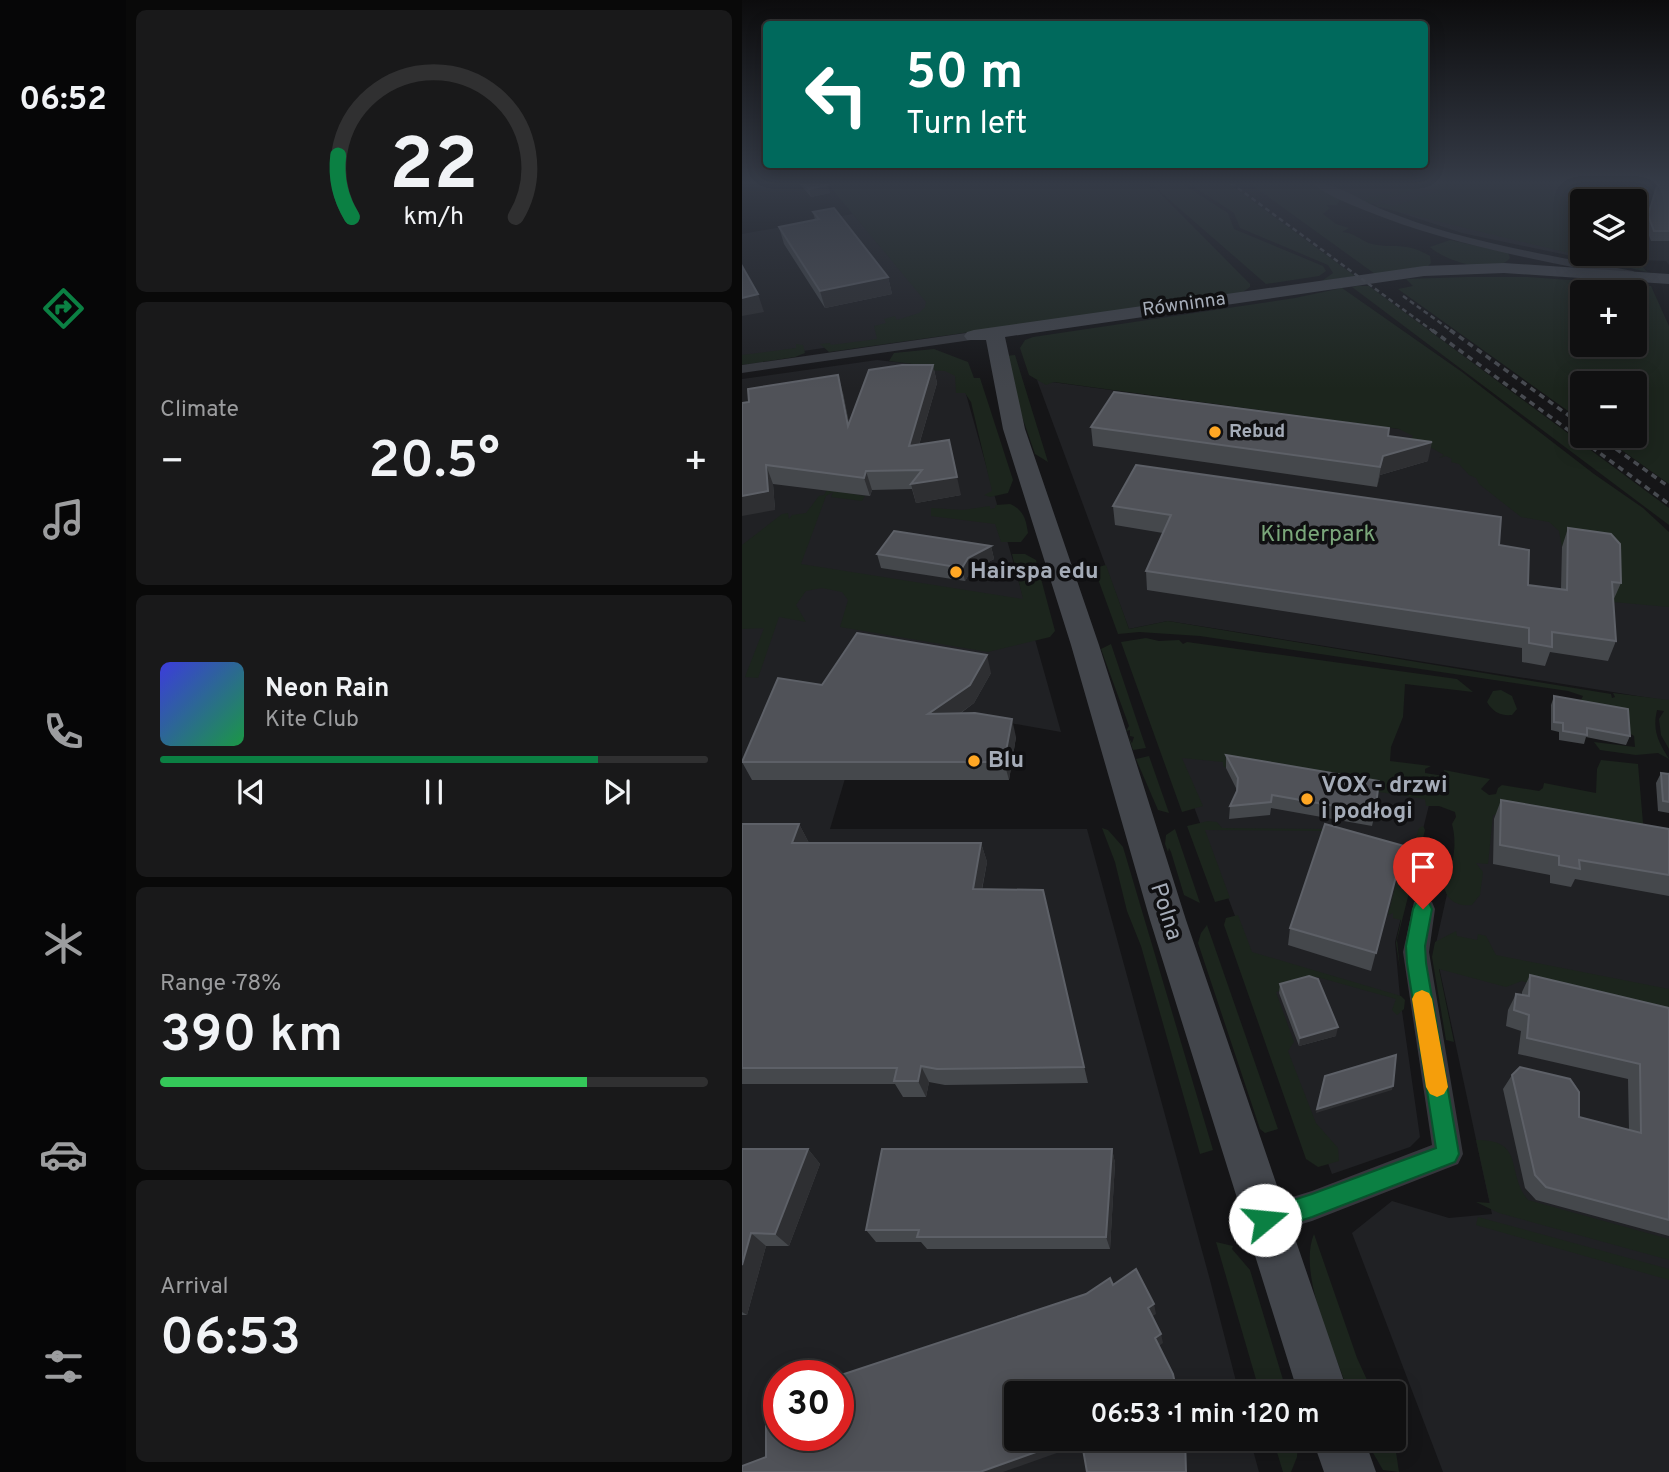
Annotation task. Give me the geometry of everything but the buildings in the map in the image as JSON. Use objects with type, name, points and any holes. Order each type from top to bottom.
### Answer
[{"type":"street","points":[[1490,252],[1506,258]]},
{"type":"street","name":"Równinna","points":[[742,369],[1506,258],[1669,279]]},
{"type":"street","name":"Polna","points":[[984,335],[989,382],[1014,429],[1085,645],[1132,807],[1319,1381]]},
{"type":"street","points":[[1265,1220],[1312,1206],[1448,1154],[1417,963],[1416,946],[1423,909]]},
{"type":"street","points":[[1343,1451],[1350,1472]]},
{"type":"shaded area","points":[[742,252],[885,252],[934,309],[885,339],[742,360]]},
{"type":"shaded area","points":[[884,252],[1218,252],[1250,284],[1250,287],[1240,294],[829,352],[820,344],[877,339],[874,326],[886,323],[884,319],[895,316],[897,320],[919,313],[926,302]]},
{"type":"shaded area","points":[[1229,252],[1289,252],[1323,266],[1326,271],[1319,276],[1266,284]]},
{"type":"shaded area","points":[[1296,252],[1322,252],[1355,276],[1322,281],[1333,273],[1328,265]]},
{"type":"shaded area","points":[[1344,252],[1422,252],[1430,256],[1431,263],[1428,266],[1375,274]]},
{"type":"shaded area","points":[[1437,252],[1502,252],[1508,253],[1510,258],[1503,264],[1482,267],[1458,262]]},
{"type":"shaded area","points":[[1551,252],[1570,252],[1570,256]]},
{"type":"shaded area","points":[[1647,252],[1669,252],[1669,265],[1666,261],[1647,260]]},
{"type":"shaded area","points":[[1622,266],[1642,266],[1647,272]]},
{"type":"shaded area","points":[[1528,277],[1570,280],[1570,357],[1647,357],[1647,286],[1651,286],[1669,326],[1669,484],[1619,448],[1647,448],[1647,371],[1570,371],[1570,412],[1398,289],[1413,286],[1406,279]]},
{"type":"shaded area","points":[[1369,286],[1570,435],[1570,448],[1588,448],[1669,508],[1669,525],[1352,287]]},
{"type":"shaded area","points":[[1342,288],[1462,372],[1594,474],[1643,508],[1669,532],[1669,607],[1613,602],[1604,553],[1562,547],[1559,531],[1549,522],[1521,517],[1479,484],[1476,478],[1469,475],[1459,464],[1451,462],[1452,459],[1446,456],[1439,458],[1444,455],[1430,447],[1431,443],[1409,440],[1413,436],[1399,429],[1054,382],[1046,385],[1029,375],[1020,348],[1025,340],[1033,337],[1295,298]]},
{"type":"shaded area","points":[[796,344],[803,345],[805,353],[742,365],[742,355],[796,348]]},
{"type":"shaded area","points":[[934,349],[968,362],[974,378],[980,378],[1013,480],[1008,493],[990,497],[984,495],[992,491],[971,402],[965,393],[956,393],[955,376],[945,371],[925,370],[920,365],[889,361],[894,353]]},
{"type":"shaded area","points":[[1015,355],[1048,462],[1035,454],[1018,405],[1005,356]]},
{"type":"shaded area","points":[[877,360],[959,369],[1061,732],[869,698],[830,829],[1087,829],[1236,1381],[1004,1381],[1004,1451],[1253,1451],[1259,1472],[742,1472],[742,379]]},
{"type":"shaded area","points":[[1037,380],[1429,433],[1550,521],[1669,596],[1669,701],[1168,621],[1129,629]]},
{"type":"shaded area","points":[[839,467],[835,491],[865,496],[862,501],[831,497],[833,492],[826,496],[801,564],[1023,599],[1012,554],[1025,554],[1036,560],[1055,631],[1050,637],[988,652],[840,627],[848,600],[842,592],[822,588],[806,591],[796,605],[806,622],[779,617],[758,678],[745,677],[764,628],[742,629],[742,545],[782,514],[788,513],[789,519],[792,515],[806,513],[819,496],[824,495]]},
{"type":"shaded area","points":[[1010,504],[1021,512],[1025,520],[1028,533],[1021,542],[1001,542],[995,524],[931,516],[931,508],[963,510],[990,506],[990,509],[996,505]]},
{"type":"shaded area","points":[[1106,565],[1129,629],[1168,621],[1611,694],[1612,698],[1615,697],[1613,693],[1669,700],[1669,749],[1661,735],[1659,719],[1664,711],[1657,710],[1655,725],[1659,742],[1669,759],[1658,753],[1636,755],[1600,750],[1594,742],[1635,747],[1634,736],[1579,704],[1583,696],[1568,691],[1200,636],[1139,632],[1118,634],[1094,568]]},
{"type":"shaded area","points":[[1146,638],[1159,641],[1179,640],[1183,644],[1187,642],[1457,679],[1473,692],[1405,684],[1403,717],[1391,747],[1390,761],[1431,766],[1425,769],[1425,773],[1444,776],[1444,770],[1490,779],[1481,789],[1489,795],[1496,794],[1502,785],[1539,791],[1544,783],[1596,793],[1597,769],[1601,760],[1638,764],[1644,835],[1669,846],[1493,815],[1488,864],[1476,863],[1483,872],[1480,895],[1472,905],[1467,905],[1449,898],[1444,884],[1454,853],[1452,824],[1456,817],[1455,812],[1439,806],[1426,806],[1425,799],[1228,769],[1223,766],[1223,762],[1182,758],[1203,806],[1182,812],[1121,642]]},
{"type":"shaded area","points":[[1111,644],[1146,748],[1133,750],[1129,738],[1132,743],[1134,737],[1130,736],[1130,730],[1126,731],[1129,726],[1101,649]]},
{"type":"shaded area","points":[[1501,690],[1512,696],[1517,709],[1512,715],[1497,713],[1487,702],[1493,691]]},
{"type":"shaded area","points":[[1173,751],[1431,797],[1395,942],[1420,1137],[1410,1147],[1332,1174]]},
{"type":"shaded area","points":[[1149,756],[1169,813],[1158,810],[1136,759]]},
{"type":"shaded area","points":[[1467,804],[1669,840],[1669,1472],[1443,1472],[1352,1233],[1392,1201],[1449,1218],[1492,1214],[1435,948]]},
{"type":"shaded area","points":[[1208,821],[1217,822],[1222,828],[1324,829],[1411,854],[1419,828],[1423,826],[1425,830],[1397,940],[1400,969],[1396,943],[1401,920],[1393,918],[1393,913],[1388,915],[1404,853],[1326,831],[1205,830],[1230,898],[1215,902],[1187,826]]},
{"type":"shaded area","points":[[1102,828],[1108,830],[1123,847],[1213,1150],[1200,1154],[1141,946],[1127,911],[1115,862]]},
{"type":"shaded area","points":[[1175,829],[1200,903],[1184,895],[1171,852],[1169,848],[1168,852],[1165,844],[1166,835]]},
{"type":"shaded area","points":[[1238,915],[1252,952],[1401,996],[1405,1000],[1404,1009],[1397,1015],[1392,1010],[1396,999],[1317,977],[1276,992],[1294,1042],[1288,1051],[1316,1123],[1338,1148],[1339,1161],[1318,1167],[1306,1159],[1224,925],[1226,918]]},
{"type":"shaded area","points":[[1207,925],[1278,1129],[1265,1133],[1260,1129],[1198,943]]},
{"type":"shaded area","points":[[1456,931],[1457,936],[1477,940],[1478,934],[1486,936],[1496,955],[1669,989],[1669,1024],[1522,981],[1506,987],[1439,969],[1454,1042],[1446,1040],[1432,957],[1435,942]]},
{"type":"shaded area","points":[[1476,1140],[1492,1141],[1508,1151],[1521,1189],[1528,1200],[1669,1239],[1669,1260],[1499,1213],[1476,1202],[1490,1203]]},
{"type":"shaded area","points":[[1478,1217],[1669,1269],[1669,1280],[1476,1225]]},
{"type":"shaded area","points":[[1314,1234],[1368,1381],[1344,1381],[1314,1291],[1310,1251]]},
{"type":"shaded area","points":[[1216,1242],[1233,1246],[1232,1249],[1250,1270],[1283,1381],[1257,1381]]},
{"type":"shaded area","points":[[1277,1451],[1297,1451],[1291,1472],[1283,1472]]},
{"type":"shaded area","points":[[1372,1451],[1396,1451],[1399,1472],[1383,1470]]},
{"type":"railway","points":[[1325,252],[1434,332]]},
{"type":"railway","points":[[1403,296],[1453,332]]},
{"type":"railway","points":[[1432,330],[1669,504]]},
{"type":"railway","points":[[1450,330],[1570,416]]},
{"type":"railway","points":[[1615,448],[1669,487]]},
{"type":"slow traffic","points":[[1422,999],[1437,1087]]},
{"type":"place","name":"Rebud","points":[[1215,432]]},
{"type":"place","name":"Hairspa edu","points":[[956,572]]},
{"type":"place","name":"Blu","points":[[974,761]]},
{"type":"place","name":"VOX - drzwi i podłogi","points":[[1307,799]]},
{"type":"route","points":[[1265,1220],[1312,1206],[1448,1154],[1417,963],[1416,946],[1423,909]]},
{"type":"park label","name":"Kinderpark","points":[[1318,535]]}]
